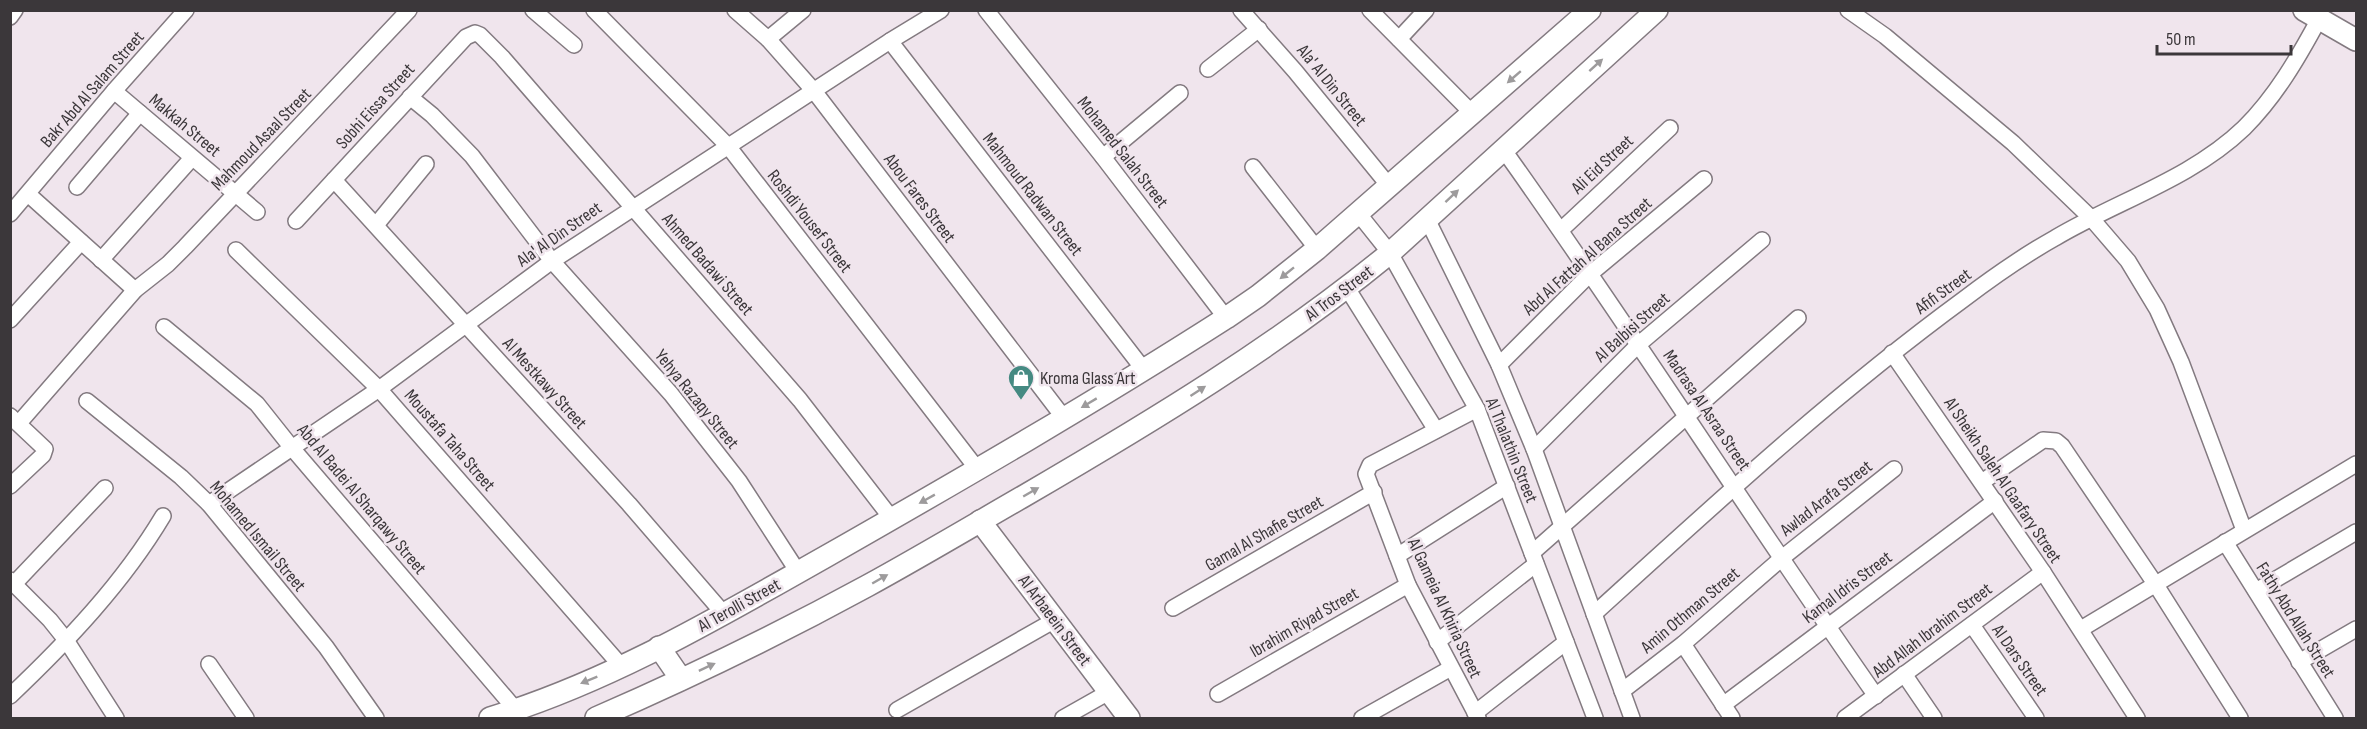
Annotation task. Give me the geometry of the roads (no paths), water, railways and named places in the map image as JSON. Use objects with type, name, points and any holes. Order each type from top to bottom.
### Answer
[{"type":"street","points":[[10,17],[15,10]]},
{"type":"street","name":"Bakr Abd Al Salam Street","points":[[10,214],[186,10]]},
{"type":"street","name":"Mahmoud Asaal Street","points":[[15,419],[135,290],[168,264],[409,10]]},
{"type":"street","points":[[533,10],[574,45]]},
{"type":"street","name":"Roshdi Yousef Street","points":[[594,10],[728,147],[978,470]]},
{"type":"street","name":"Abou Fares Street","points":[[735,10],[768,39],[814,91],[1064,418]]},
{"type":"street","points":[[768,39],[803,10]]},
{"type":"street","name":"Ala' Al Din Street","points":[[209,504],[379,389],[552,261],[940,10]]},
{"type":"street","name":"Mohamed Salah Street","points":[[986,10],[1103,157],[1226,318]]},
{"type":"street","name":"Ala' Al Din Street","points":[[1241,10],[1390,187]]},
{"type":"street","points":[[1370,10],[1472,113]]},
{"type":"street","points":[[1399,39],[1426,10]]},
{"type":"street","points":[[978,470],[1144,370],[1265,291],[1390,187],[1590,10]]},
{"type":"street","name":"Al Tros Street","points":[[980,521],[1177,405],[1238,366],[1347,288],[1390,253],[1657,10]]},
{"type":"street","points":[[1848,10],[1885,36],[2013,143],[2091,218],[2128,261],[2157,309],[2181,362],[2244,530]]},
{"type":"street","points":[[2312,15],[2356,40]]},
{"type":"street","name":"Afifi Street","points":[[1594,614],[1734,486],[1892,353],[2009,267],[2055,237],[2174,177],[2210,156],[2243,128],[2272,97],[2296,61],[2312,15]]},
{"type":"street","points":[[1208,69],[1259,29]]},
{"type":"street","name":"Sobhi Eissa Street","points":[[296,221],[466,37],[475,33],[487,42]]},
{"type":"street","name":"Mahmoud Radwan Street","points":[[890,41],[1144,370]]},
{"type":"street","name":"Ahmed Badawi Street","points":[[487,42],[800,400],[892,519]]},
{"type":"street","name":"Makkah Street","points":[[114,91],[257,212]]},
{"type":"street","points":[[1103,157],[1180,93]]},
{"type":"street","name":"Yehya Razaqy Street","points":[[410,97],[432,115],[472,156],[552,261],[670,394],[751,499],[798,572]]},
{"type":"street","points":[[77,187],[140,113]]},
{"type":"street","name":"Ali Eid Street","points":[[1561,230],[1670,128]]},
{"type":"street","name":"Madrasa Al Asraa Street","points":[[1503,148],[1639,344],[1876,696]]},
{"type":"street","points":[[101,260],[192,158]]},
{"type":"street","points":[[376,225],[426,164]]},
{"type":"street","points":[[1253,167],[1317,249]]},
{"type":"street","name":"Abd Al Fattah Al Bana Street","points":[[1499,366],[1590,274],[1704,179]]},
{"type":"street","name":"Al Mestkawy Street","points":[[334,180],[643,520],[724,614]]},
{"type":"street","points":[[28,194],[135,290]]},
{"type":"street","name":"Al Thalathin Street","points":[[1358,213],[1390,253],[1477,409],[1595,718]]},
{"type":"street","name":"Al Thalathin Street","points":[[1427,219],[1499,366],[1534,449],[1632,718]]},
{"type":"street","name":"Al Balbisi Street","points":[[1534,449],[1639,344],[1762,240]]},
{"type":"street","points":[[10,320],[81,242]]},
{"type":"street","name":"Moustafa Taha Street","points":[[236,250],[379,389],[622,667]]},
{"type":"street","points":[[1347,288],[1436,430]]},
{"type":"street","points":[[1437,642],[1534,559],[1563,526],[1798,318]]},
{"type":"street","name":"Abd Al Badei Al Sharqawy Street","points":[[164,327],[257,404],[516,710]]},
{"type":"street","name":"Al Sheikh Saleh Al Gaafary Street","points":[[1892,353],[2043,572],[2137,718]]},
{"type":"street","name":"Mohamed Ismail Street","points":[[87,401],[181,477],[209,504],[326,647],[376,718]]},
{"type":"street","points":[[1371,485],[1367,469],[1370,465],[1477,409]]},
{"type":"street","points":[[10,486],[45,452],[42,444],[15,419]]},
{"type":"street","points":[[1982,482],[2043,440],[2056,441],[2062,446],[2156,585],[2240,718]]},
{"type":"street","points":[[2081,629],[2356,464]]},
{"type":"street","name":"Awlad Arafa Street","points":[[1782,558],[1894,469]]},
{"type":"street","name":"Al Terolli Street","points":[[490,718],[516,710],[622,667],[724,614],[978,470]]},
{"type":"street","name":"Al Gameia Al Khiria Street","points":[[1371,485],[1408,585],[1476,716]]},
{"type":"street","name":"Gamal Al Shafie Street","points":[[1173,608],[1371,485]]},
{"type":"street","points":[[1397,556],[1507,486]]},
{"type":"street","points":[[105,488],[12,582],[66,640],[116,718]]},
{"type":"street","name":"Kamal Idris Street","points":[[1723,705],[1995,501]]},
{"type":"street","points":[[10,696],[66,640],[132,564],[164,516]]},
{"type":"street","points":[[596,718],[816,613],[980,521]]},
{"type":"street","name":"Al Arbaeein Street","points":[[980,521],[1129,718]]},
{"type":"street","points":[[2256,591],[2356,532]]},
{"type":"street","name":"Fathy Abd Allah Street","points":[[2225,542],[2334,718]]},
{"type":"street","name":"Amin Othman Street","points":[[1622,691],[1683,644],[1782,558]]},
{"type":"street","name":"Abd Allah Ibrahim Street","points":[[1845,718],[2043,572]]},
{"type":"street","name":"Ibrahim Riyad Street","points":[[1218,694],[1408,585]]},
{"type":"street","points":[[897,710],[1055,620]]},
{"type":"street","name":"Al Dars Street","points":[[1972,625],[2036,718]]},
{"type":"street","points":[[2299,662],[2356,628]]},
{"type":"street","points":[[1476,716],[1566,642]]},
{"type":"street","points":[[1683,644],[1732,718]]},
{"type":"street","points":[[659,647],[681,679]]},
{"type":"street","points":[[209,664],[246,718]]},
{"type":"street","points":[[1362,718],[1451,668]]},
{"type":"street","points":[[1904,674],[1934,718]]},
{"type":"street","points":[[1063,718],[1109,692]]},
{"type":"place","name":"Kroma Glass Art","points":[[1021,401]]}]
